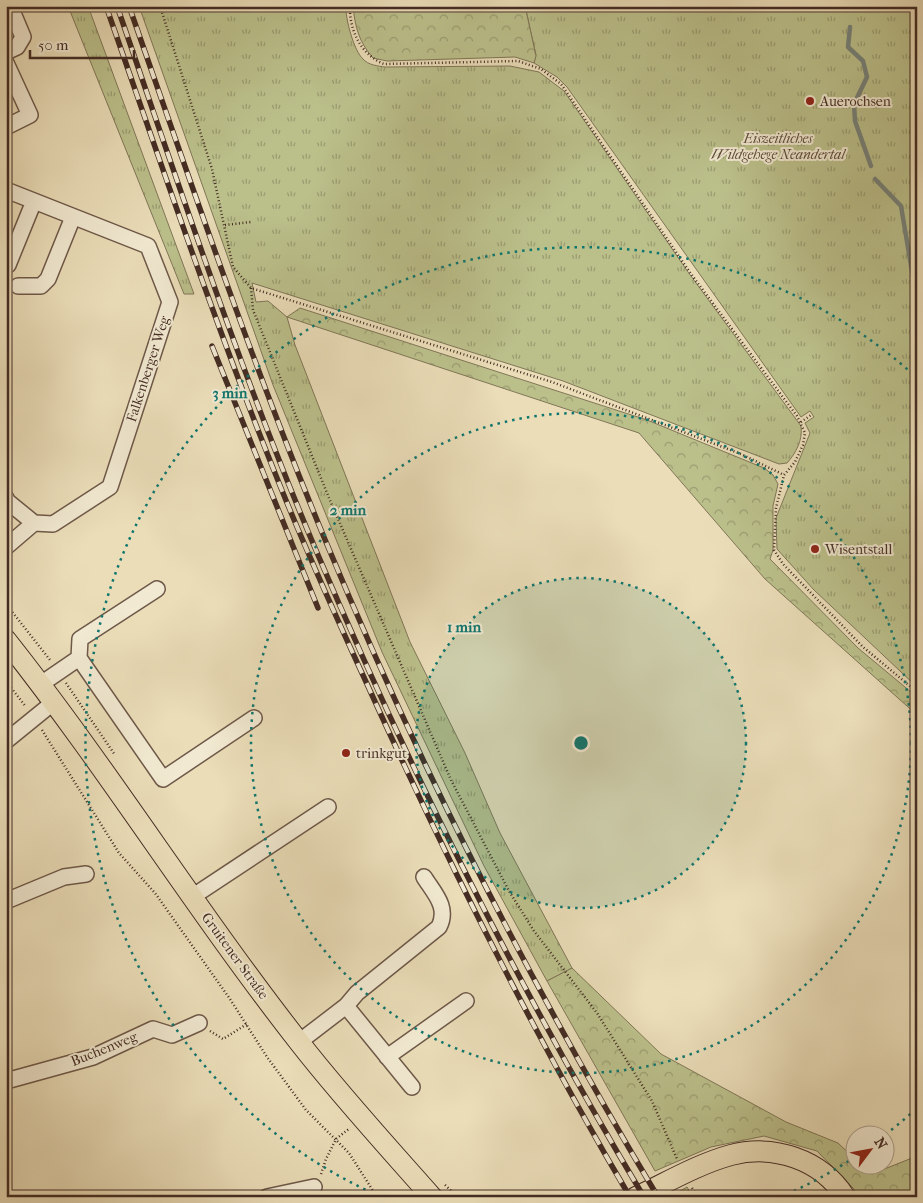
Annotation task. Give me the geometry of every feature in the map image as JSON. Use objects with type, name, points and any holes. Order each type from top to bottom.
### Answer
[{"type":"main road","name":"Gruitener Straße","points":[[6,640],[41,684],[192,897],[299,1042],[362,1119],[436,1188]]},
{"type":"main road","points":[[636,1197],[730,1156],[751,1152],[776,1152],[800,1159],[822,1171],[845,1197]]},
{"type":"street","points":[[6,52],[17,46],[23,37],[10,6]]},
{"type":"street","points":[[6,63],[30,115],[6,127]]},
{"type":"street","name":"Falkenberger Weg","points":[[6,190],[148,246],[170,302],[110,487],[53,524],[34,523]]},
{"type":"street","points":[[8,265],[34,201]]},
{"type":"street","points":[[18,286],[41,286],[48,279],[73,217]]},
{"type":"street","points":[[6,498],[7,502],[34,523],[6,547]]},
{"type":"street","points":[[157,589],[80,639],[79,658],[163,779],[254,718]]},
{"type":"street","points":[[41,684],[79,658]]},
{"type":"street","points":[[6,741],[54,702]]},
{"type":"street","points":[[192,897],[328,807]]},
{"type":"street","points":[[6,901],[64,877],[86,874]]},
{"type":"street","points":[[299,1042],[346,1006],[357,993],[439,927],[443,919],[443,909],[424,877]]},
{"type":"street","points":[[387,1057],[466,1001]]},
{"type":"street","points":[[346,1006],[412,1087]]},
{"type":"street","name":"Buchenweg","points":[[6,1081],[93,1057],[153,1029],[172,1035],[198,1023]]},
{"type":"street","points":[[267,1197],[314,1187]]},
{"type":"path","points":[[160,6],[212,169],[233,267],[251,288],[552,382],[741,454],[784,475]]},
{"type":"path","points":[[350,6],[359,44],[366,54],[379,62],[384,64],[506,60],[531,64],[552,75],[570,96],[691,274],[801,422],[805,433],[803,445],[795,462],[784,475],[776,508],[774,550],[783,564],[863,648],[917,692]]},
{"type":"path","points":[[225,225],[251,222]]},
{"type":"path","points":[[251,288],[253,310],[329,498],[451,780],[509,891],[534,931],[597,1014],[652,1101],[684,1175],[698,1197]]},
{"type":"path","points":[[801,422],[811,415]]},
{"type":"path","points":[[6,604],[59,671],[117,759]]},
{"type":"path","points":[[6,680],[8,686],[34,718],[119,853],[155,893],[247,1024],[266,1057],[306,1110],[349,1153],[376,1197]]},
{"type":"path","points":[[223,1039],[247,1024]]},
{"type":"path","points":[[314,1187],[325,1168],[326,1159],[336,1139]]},
{"type":"path","points":[[436,1188],[458,1197]]},
{"type":"green space","points":[[68,6],[88,6],[194,294],[184,294]]},
{"type":"green space","points":[[139,6],[346,6],[353,42],[360,55],[370,64],[385,67],[510,66],[539,72],[564,91],[688,272],[801,426],[800,441],[796,451],[787,463],[779,464],[563,381],[252,283],[256,302],[268,301],[287,317],[295,345],[410,642],[465,753],[500,833],[572,968],[547,981],[484,866],[382,652],[273,385]]},
{"type":"green space","points":[[353,6],[525,6],[536,56],[534,63],[515,57],[387,61],[373,58],[358,34]]},
{"type":"green space","name":"Eiszeitliches Wildgehege Neandertal","points":[[525,6],[917,6],[917,687],[814,590],[777,549],[776,518],[810,433],[805,423],[814,417],[810,411],[801,417],[567,87],[557,77],[534,63],[536,55]]},
{"type":"green space","points":[[300,308],[647,420],[764,468],[773,475],[778,484],[773,506],[773,550],[770,559],[858,648],[917,697],[917,715],[765,579],[639,433],[287,317]]},
{"type":"green space","points":[[572,968],[661,1054],[786,1122],[838,1143],[846,1151],[846,1176],[896,1176],[896,1164],[917,1156],[917,1197],[859,1197],[853,1188],[817,1151],[764,1136],[711,1147],[655,1171],[547,981]]},
{"type":"green space","points":[[687,1187],[693,1197],[670,1197]]},
{"type":"waterway","points":[[856,10],[858,6]]},
{"type":"waterway","points":[[850,27],[848,47],[863,61],[867,77],[854,104],[855,121],[871,166]]},
{"type":"waterway","points":[[875,179],[901,206],[917,301]]},
{"type":"railway","points":[[106,6],[236,372],[283,493],[324,589],[428,815],[491,944],[559,1071],[630,1197]]},
{"type":"railway","points":[[117,6],[261,414],[351,631],[468,878],[553,1039],[644,1197]]},
{"type":"railway","points":[[129,6],[273,409],[362,626],[439,793],[480,876],[566,1038],[658,1197]]},
{"type":"railway","points":[[212,346],[318,608]]},
{"type":"place","name":"Auerochsen","points":[[810,101]]},
{"type":"place","name":"Wisentstall","points":[[815,549]]},
{"type":"place","name":"trinkgut","points":[[346,753]]}]
